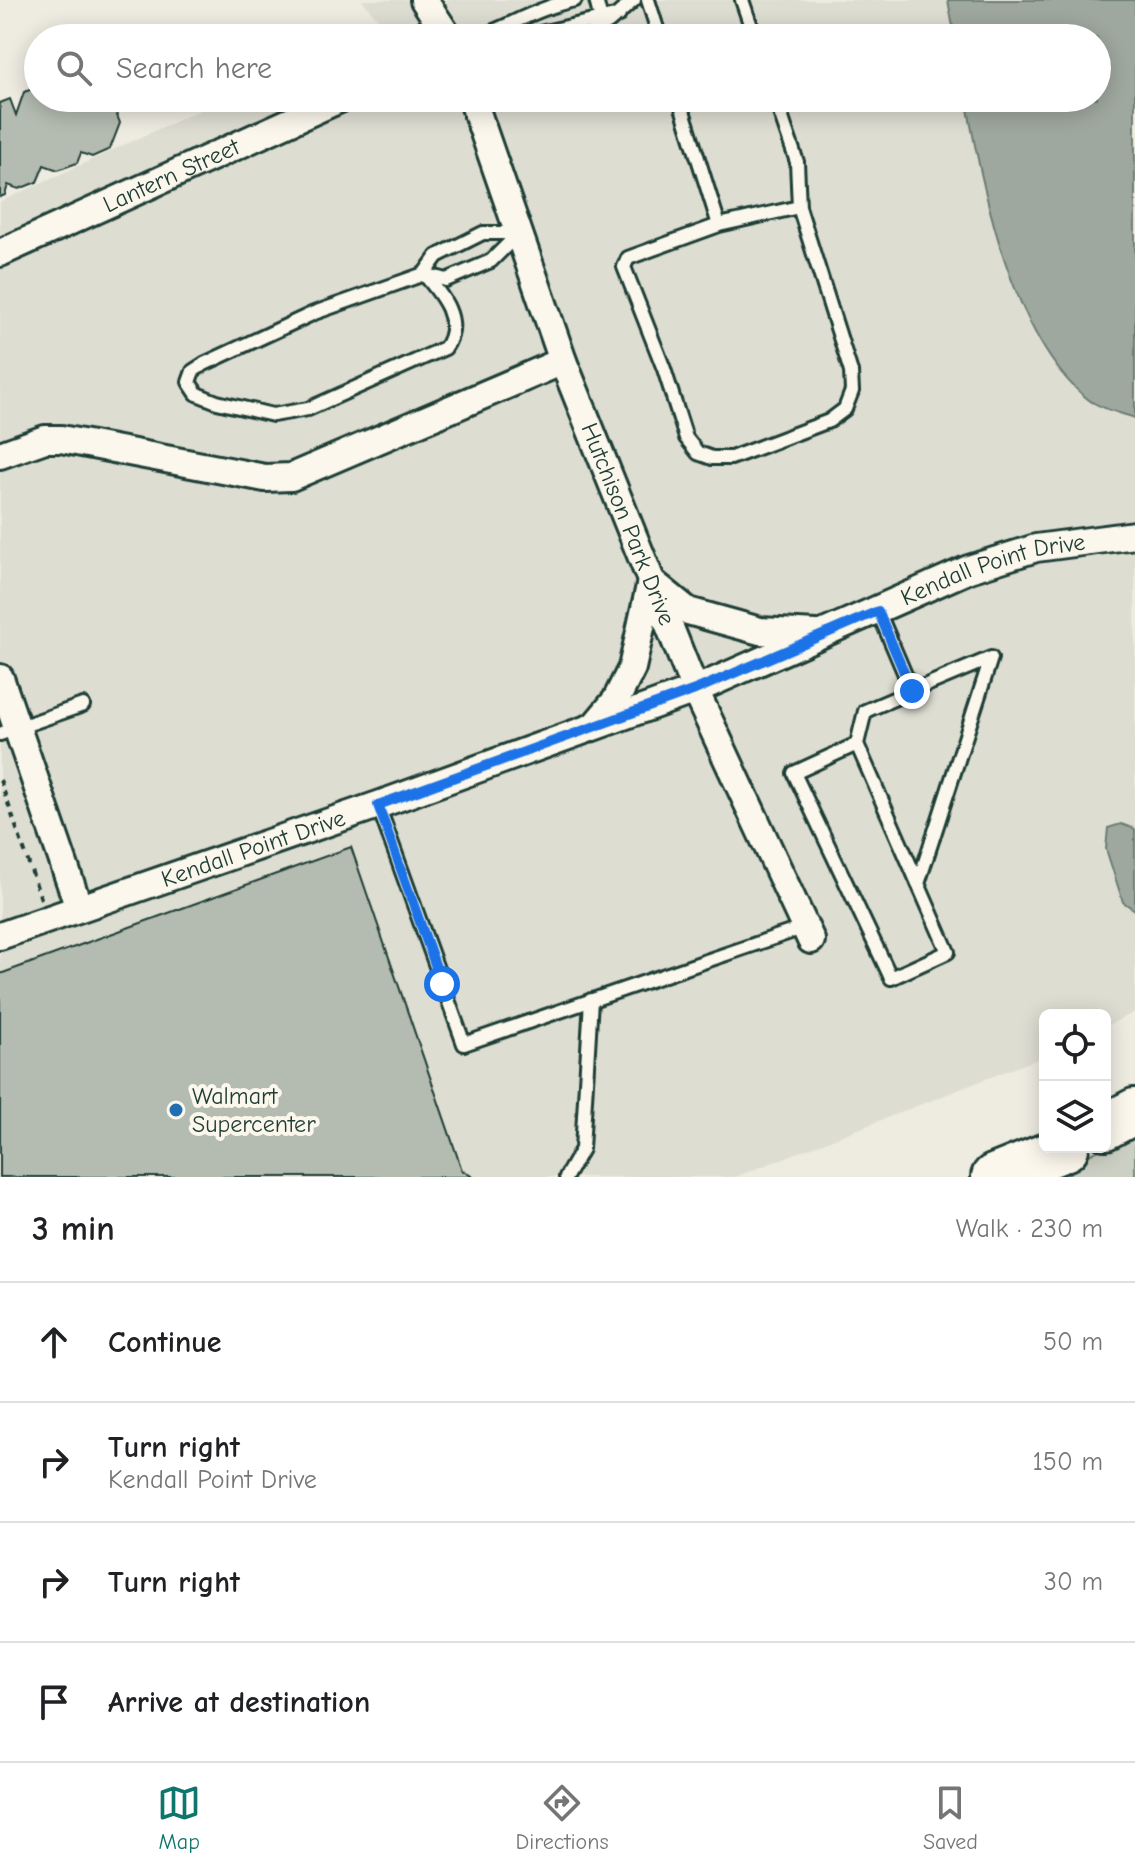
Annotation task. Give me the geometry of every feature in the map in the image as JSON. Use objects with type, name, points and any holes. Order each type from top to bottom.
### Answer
[{"type":"highway","points":[[1111,1124],[1135,1111]]},
{"type":"highway","points":[[994,1177],[1054,1153]]},
{"type":"highway","points":[[1011,1177],[1057,1153]]},
{"type":"street","points":[[424,0],[440,24]]},
{"type":"street","name":"Lantern Street","points":[[0,253],[311,112]]},
{"type":"street","name":"Hutchison Park Drive","points":[[477,112],[563,361],[651,581],[695,690],[808,934]]},
{"type":"street","points":[[0,455],[35,442],[61,439],[265,478],[291,477],[563,361]]},
{"type":"street","name":"Kendall Point Drive","points":[[0,936],[378,805],[695,690],[969,569],[1036,548],[1135,535]]},
{"type":"street","points":[[595,725],[616,700],[632,668],[651,581],[688,611],[760,631],[824,634]]},
{"type":"street","points":[[0,678],[8,731],[79,908]]},
{"type":"lane","points":[[512,24],[550,5],[575,0]]},
{"type":"lane","points":[[596,0],[601,22]]},
{"type":"lane","points":[[591,24],[619,15],[634,0]]},
{"type":"lane","points":[[648,0],[656,24]]},
{"type":"lane","points":[[742,0],[750,24]]},
{"type":"lane","points":[[683,112],[719,225]]},
{"type":"lane","points":[[780,112],[797,162],[799,207],[851,372],[852,391],[845,409],[829,421],[731,458],[712,458],[698,453],[686,438],[664,369],[624,267],[628,258],[719,225],[799,207]]},
{"type":"lane","points":[[424,274],[443,296],[453,321],[452,338],[445,348],[308,409],[273,415],[217,402],[197,394],[189,382],[193,371],[204,364],[314,313],[424,274],[437,256],[483,233],[519,233]]},
{"type":"lane","points":[[424,274],[446,280],[491,261],[519,233]]},
{"type":"lane","points":[[878,611],[912,691]]},
{"type":"lane","points":[[857,744],[794,773],[891,978],[948,952],[918,884],[857,744],[865,711],[991,658],[918,884]]},
{"type":"lane","points":[[8,731],[83,705]]},
{"type":"lane","points":[[378,805],[464,1044],[591,1000],[808,934]]},
{"type":"lane","points":[[566,1177],[582,1149],[591,1000]]},
{"type":"path","points":[[0,780],[42,903]]},
{"type":"shaded area","points":[[362,0],[1135,0],[1135,828],[1121,824],[1123,902],[1135,910],[1135,1012],[1111,1024],[1111,1009],[1039,1009],[1039,1058],[735,1177],[0,1177],[0,202],[196,112],[1111,112],[1111,24],[382,24]]},
{"type":"shaded area","points":[[948,0],[1135,0],[1135,418],[1089,400],[1063,374],[1040,341],[1005,261],[981,175],[969,112],[1111,112],[1111,24],[952,24]]},
{"type":"shaded area","points":[[1121,824],[1135,829],[1135,910],[1123,902],[1106,849],[1108,828]]},
{"type":"shaded area","points":[[1135,1131],[1135,1177],[1047,1177],[1093,1153],[1111,1153],[1111,1144]]},
{"type":"building","points":[[24,92],[24,112],[116,112],[120,123],[110,149],[92,157],[81,153],[77,163],[58,170],[44,165],[37,182],[19,189],[8,185],[5,195],[0,197],[0,103],[10,99],[16,115]]},
{"type":"building","points":[[351,847],[462,1170],[473,1177],[0,1177],[0,974]]},
{"type":"place","name":"Walmart Supercenter","points":[[176,1110]]},
{"type":"route","points":[[442,984],[378,805],[695,690],[878,611],[912,691]]}]
